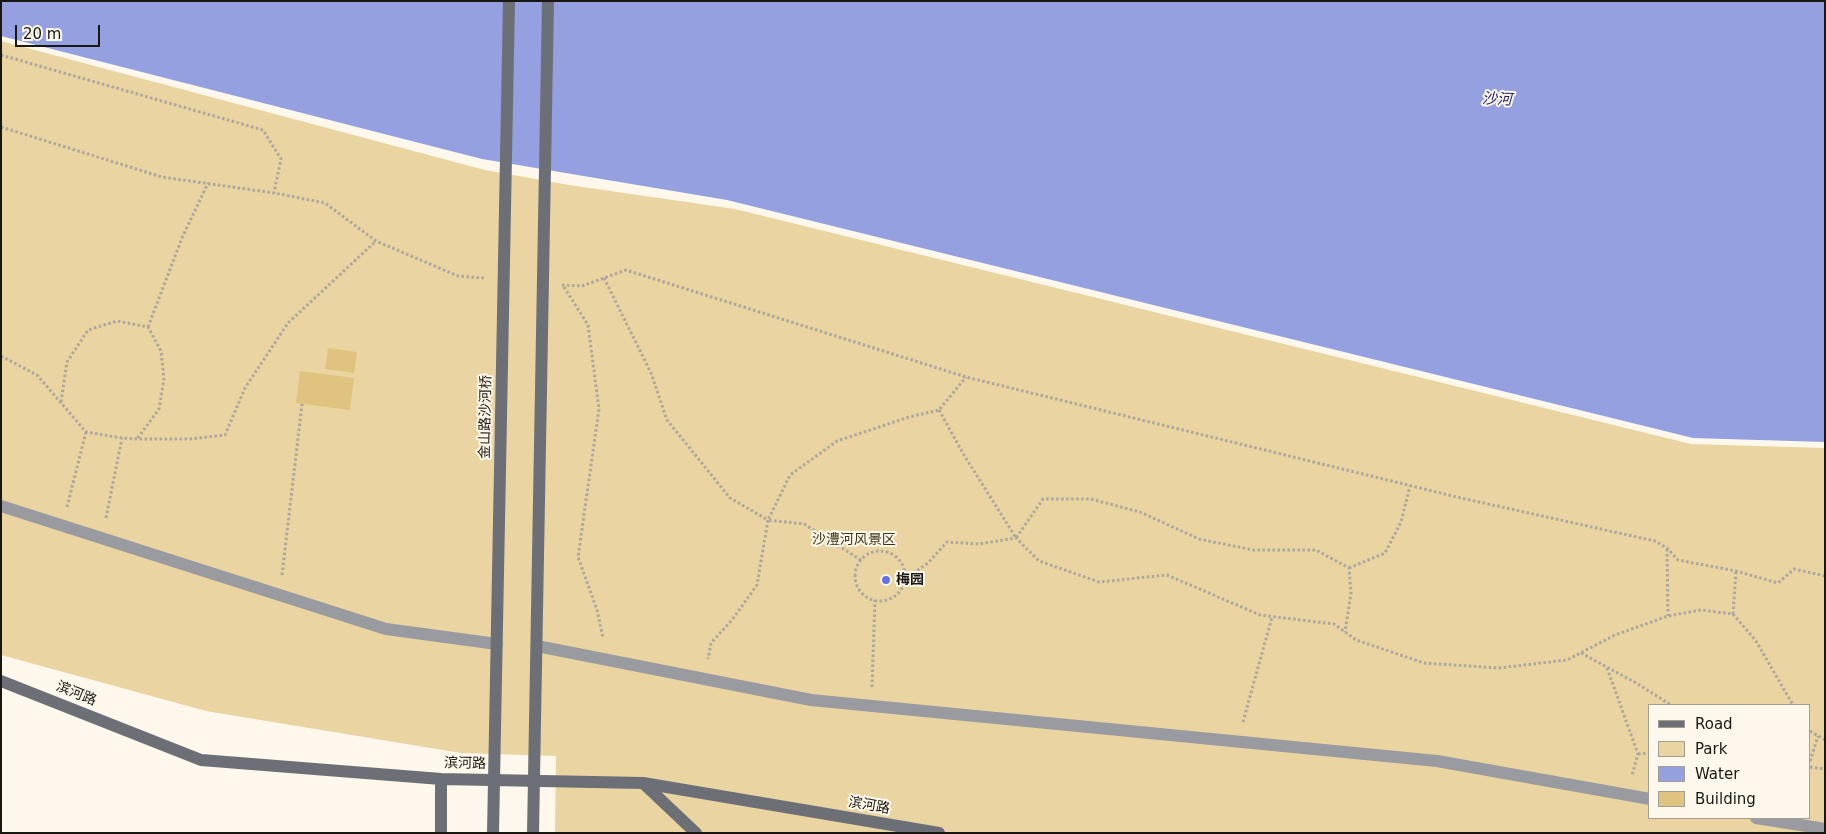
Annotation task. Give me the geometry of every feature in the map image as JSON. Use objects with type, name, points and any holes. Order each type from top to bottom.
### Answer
[{"type":"main road","name":"金山路沙河桥","points":[[493,833],[509,1]]},
{"type":"main road","points":[[533,833],[548,1]]},
{"type":"main road","name":"滨河路","points":[[2,681],[201,760],[441,779],[643,783],[939,833]]},
{"type":"main road","points":[[441,779],[441,833]]},
{"type":"main road","points":[[643,783],[696,833]]},
{"type":"street","points":[[1,506],[62,524],[386,630],[497,644]]},
{"type":"street","points":[[537,646],[810,700],[1437,761],[1648,799]]},
{"type":"street","points":[[1762,819],[1823,829]]},
{"type":"street","points":[[1790,833],[1823,829]]},
{"type":"path","points":[[1,55],[263,130],[281,159],[274,193]]},
{"type":"path","points":[[1,127],[162,177],[274,193],[325,203],[376,241],[458,276],[486,278]]},
{"type":"path","points":[[148,328],[182,238],[208,183]]},
{"type":"path","points":[[1,356],[37,375],[86,432],[137,439],[190,439],[225,435],[245,388],[288,323],[376,241]]},
{"type":"path","points":[[553,284],[582,286],[626,270],[966,377],[1410,486],[1655,541],[1667,548],[1678,560],[1736,571],[1778,583],[1794,569],[1825,576]]},
{"type":"path","points":[[604,278],[651,373],[667,420],[730,498],[768,520],[804,524],[861,560]]},
{"type":"path","points":[[562,285],[588,325],[598,409],[578,557],[597,610],[605,643],[602,659]]},
{"type":"path","points":[[61,402],[67,362],[88,330],[117,321],[148,328],[161,351],[164,380],[159,409],[137,439]]},
{"type":"path","points":[[704,679],[710,643],[732,620],[757,584],[768,520],[790,475],[836,441],[909,417],[939,410],[966,377]]},
{"type":"path","points":[[280,595],[302,404]]},
{"type":"path","points":[[939,410],[964,455],[1016,538],[1039,560],[1099,582],[1167,575],[1260,615],[1334,624],[1356,640],[1424,662],[1499,668],[1567,660],[1615,636],[1668,616],[1701,610],[1733,614],[1756,641],[1793,704]]},
{"type":"path","points":[[62,524],[86,432]]},
{"type":"path","points":[[102,538],[122,438]]},
{"type":"path","points":[[1349,568],[1385,553],[1401,522],[1410,486]]},
{"type":"path","points":[[905,579],[928,563],[947,542],[979,544],[1016,538],[1043,499],[1091,499],[1140,512],[1199,539],[1253,550],[1316,550],[1349,568]]},
{"type":"path","points":[[1667,548],[1668,616]]},
{"type":"path","points":[[883,551],[890,553],[902,564],[905,571],[905,579],[898,594],[883,600],[875,600],[867,597],[860,591],[856,584],[855,575],[861,560],[875,552],[883,551]]},
{"type":"path","points":[[1345,632],[1351,593],[1349,568]]},
{"type":"path","points":[[1733,614],[1736,571]]},
{"type":"path","points":[[871,706],[875,600]]},
{"type":"path","points":[[1238,742],[1272,617]]},
{"type":"path","points":[[1580,653],[1638,684],[1669,704]]},
{"type":"path","points":[[1607,668],[1638,754],[1627,795]]},
{"type":"path","points":[[1811,732],[1825,740]]},
{"type":"path","points":[[1811,758],[1818,736]]},
{"type":"path","points":[[1638,754],[1648,753]]},
{"type":"path","points":[[1811,767],[1825,769]]},
{"type":"green space","name":"沙澧河风景区","points":[[1,41],[485,170],[569,185],[735,209],[1691,444],[1825,448],[1825,833],[555,833],[556,756],[461,753],[206,711],[1,655]]},
{"type":"water","name":"沙河","points":[[1,1],[1825,1],[1825,442],[1693,438],[727,200],[482,159],[1,36]]},
{"type":"building","points":[[328,348],[357,352],[354,373],[325,369]]},
{"type":"building","points":[[300,371],[354,378],[350,410],[296,403]]},
{"type":"place","name":"梅园","points":[[886,580]]}]
